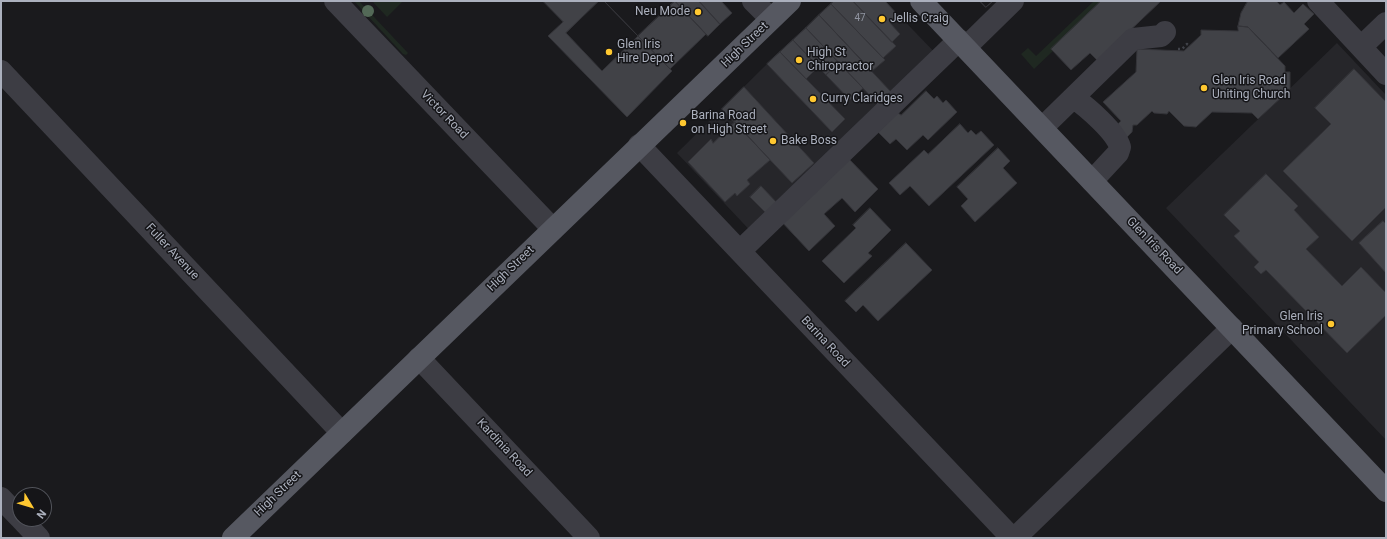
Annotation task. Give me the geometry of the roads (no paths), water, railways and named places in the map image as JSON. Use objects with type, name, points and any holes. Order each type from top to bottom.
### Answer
[{"type":"main road","name":"High Street","points":[[233,538],[790,1]]},
{"type":"main road","name":"Glen Iris Road","points":[[921,1],[963,43],[1386,491]]},
{"type":"street","name":"Victor Road","points":[[335,1],[553,229]]},
{"type":"street","points":[[753,1],[771,19]]},
{"type":"street","points":[[740,251],[963,43],[1013,1]]},
{"type":"street","points":[[1318,1],[1386,74]]},
{"type":"street","points":[[1361,47],[1386,23]]},
{"type":"street","points":[[1042,128],[1133,39],[1161,36],[1165,32]]},
{"type":"street","name":"Fuller Avenue","points":[[1,71],[342,433]]},
{"type":"street","points":[[1074,98],[1089,109],[1117,140],[1120,147],[1118,153],[1092,181]]},
{"type":"street","name":"Barina Road","points":[[639,145],[1012,538]]},
{"type":"street","points":[[1015,538],[1232,328]]},
{"type":"street","name":"Kardinia Road","points":[[419,358],[589,538]]},
{"type":"street","points":[[1,498],[12,509]]},
{"type":"street","points":[[29,527],[39,538]]},
{"type":"place","name":"Neu Mode","points":[[698,12]]},
{"type":"place","name":"Jellis Craig","points":[[882,19]]},
{"type":"place","name":"Glen Iris Hire Depot","points":[[609,52]]},
{"type":"place","name":"High St Chiropractor","points":[[799,60]]},
{"type":"place","name":"Glen Iris Road Uniting Church","points":[[1204,88]]},
{"type":"place","name":"Curry Claridges","points":[[813,99]]},
{"type":"place","name":"Barina Road on High Street","points":[[683,123]]},
{"type":"place","name":"Bake Boss","points":[[773,141]]},
{"type":"place","name":"Glen Iris Primary School","points":[[1331,324]]}]
